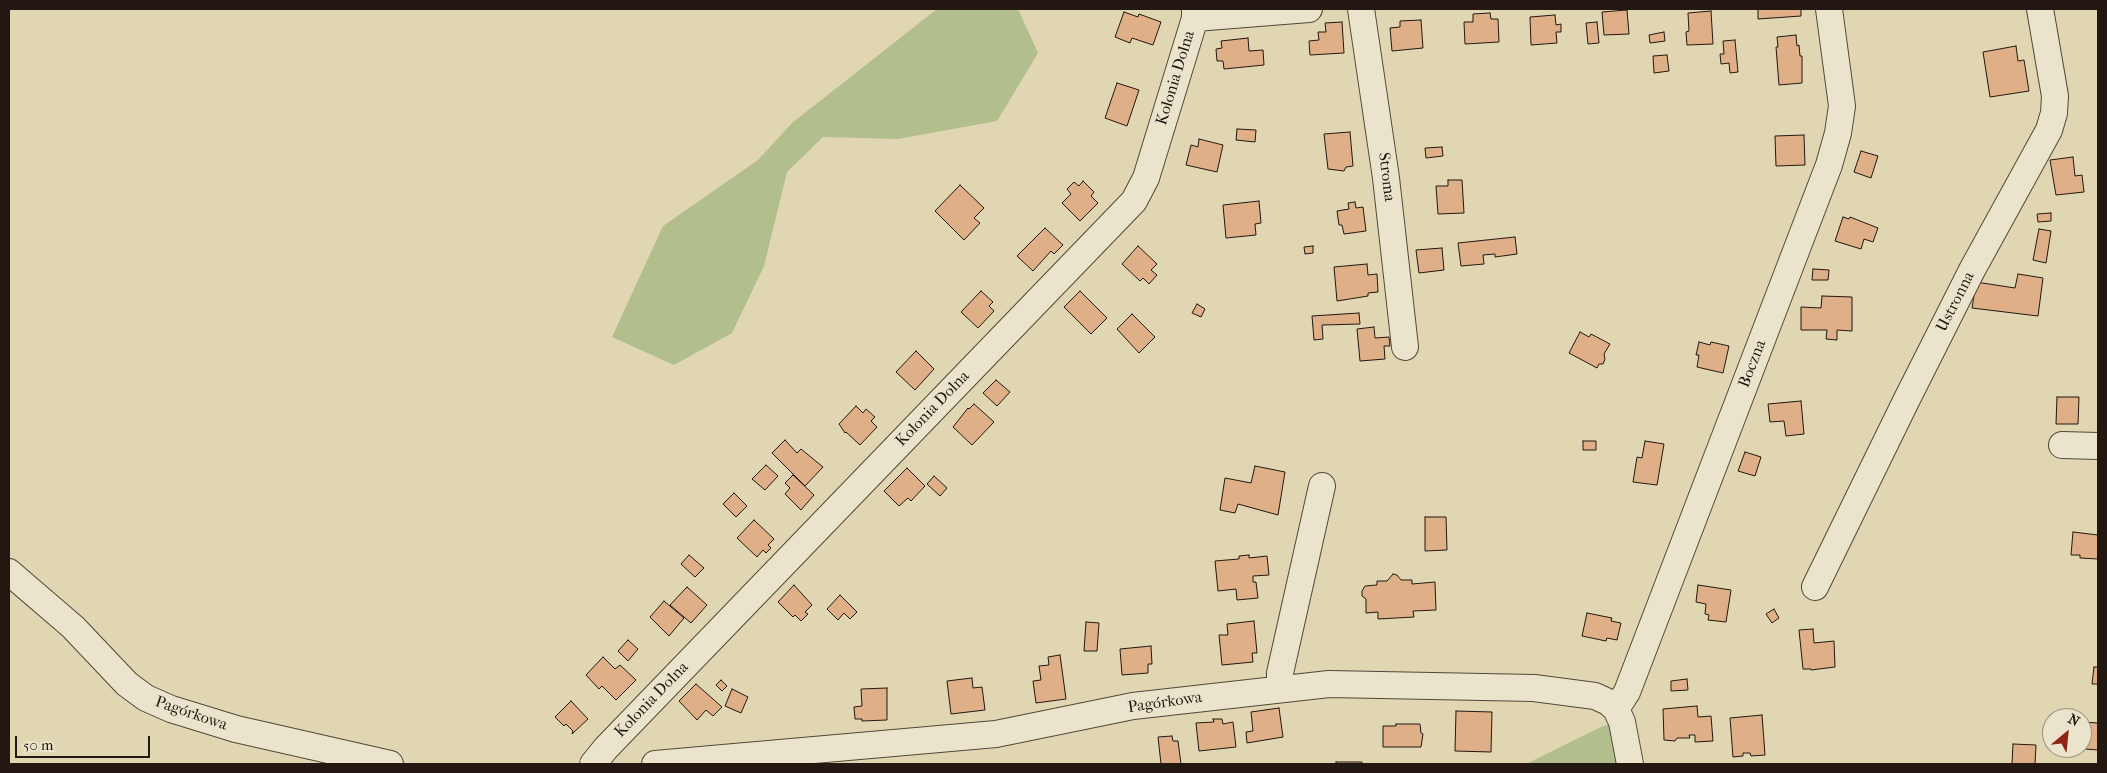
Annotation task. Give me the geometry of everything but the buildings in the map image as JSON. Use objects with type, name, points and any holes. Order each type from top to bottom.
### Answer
[{"type":"street","points":[[1195,13],[1309,9]]},
{"type":"street","name":"Stroma","points":[[1361,9],[1386,178],[1405,347]]},
{"type":"street","name":"Boczna","points":[[1616,709],[1627,692],[1829,165],[1838,133],[1842,106],[1829,9]]},
{"type":"street","name":"Ustronna","points":[[1815,587],[1967,279],[2023,173],[2049,130],[2054,113],[2055,96],[2040,9]]},
{"type":"street","name":"Kolonia Dolna","points":[[593,764],[606,748],[1134,201],[1146,178],[1195,13]]},
{"type":"street","points":[[2062,445],[2098,446]]},
{"type":"street","points":[[1280,689],[1280,673],[1322,486]]},
{"type":"street","name":"Pagórkowa","points":[[9,572],[73,626],[127,684],[146,698],[171,709],[236,728],[379,763]]},
{"type":"street","name":"Pagórkowa","points":[[656,764],[996,734],[1133,706],[1329,684],[1534,688],[1595,696],[1608,702],[1616,709]]},
{"type":"street","points":[[1616,709],[1622,722],[1630,764]]},
{"type":"green space","points":[[937,9],[1018,9],[1038,53],[997,121],[898,139],[823,137],[787,172],[764,266],[732,333],[674,365],[612,337],[663,226],[758,160],[792,123]]},
{"type":"green space","points":[[1615,723],[1624,764],[1526,764],[1603,726]]}]
